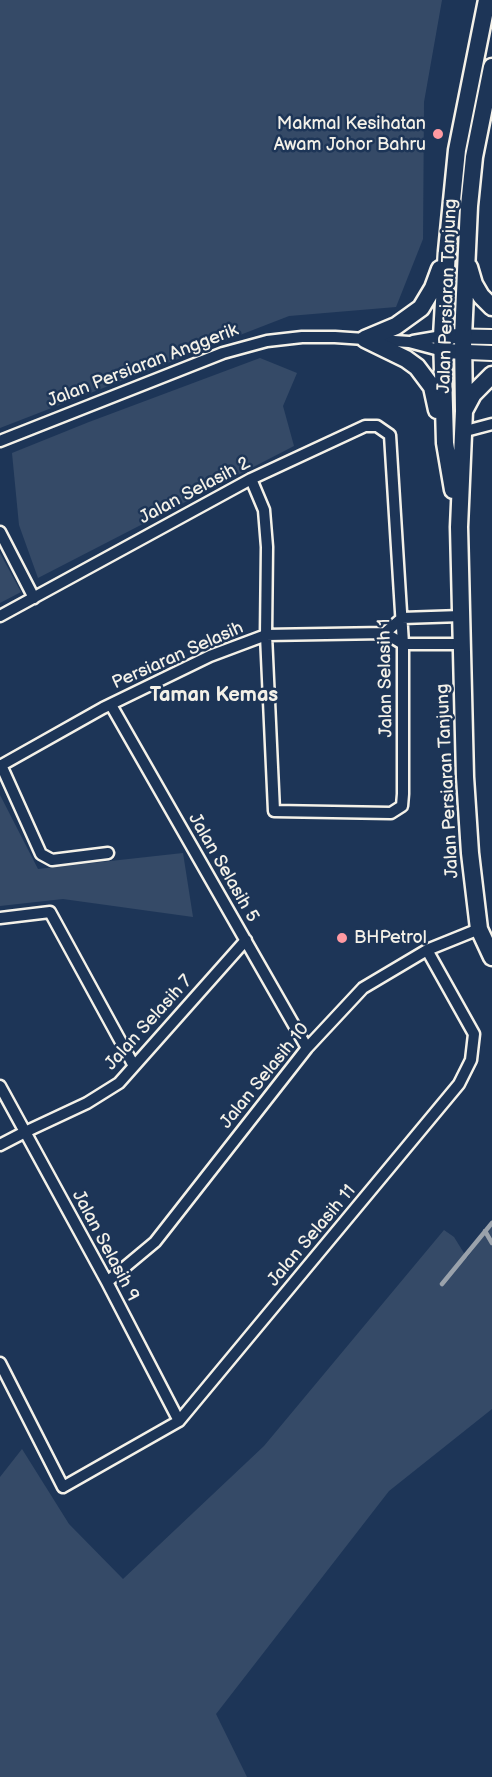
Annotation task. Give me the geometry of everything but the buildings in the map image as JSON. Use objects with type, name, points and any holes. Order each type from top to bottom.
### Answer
[{"type":"main road","name":"Jalan Persiaran Tanjung","points":[[459,527],[446,442],[443,344],[447,251],[457,150],[487,0]]},
{"type":"main road","name":"Jalan Persiaran Tanjung","points":[[492,67],[474,157],[466,255],[463,345],[464,411],[459,527],[461,644],[470,853],[479,929],[492,957]]},
{"type":"main road","points":[[365,339],[408,320],[421,308],[433,288],[447,251]]},
{"type":"main road","points":[[466,255],[474,284],[481,296],[492,307]]},
{"type":"main road","points":[[365,339],[406,359],[417,367],[432,387],[446,442]]},
{"type":"main road","points":[[464,411],[473,394],[492,375]]},
{"type":"street","name":"Jalan Persiaran Anggerik","points":[[0,441],[223,353],[249,345],[303,337],[365,339],[463,345],[492,353]]},
{"type":"street","name":"Jalan Persiaran Anggerik","points":[[463,345],[492,337]]},
{"type":"street","name":"Jalan Persiaran Anggerik","points":[[410,342],[443,344]]},
{"type":"street","points":[[462,432],[492,424]]},
{"type":"street","name":"Jalan Selasih 2","points":[[0,616],[251,479],[365,426],[377,426]]},
{"type":"street","name":"Jalan Selasih 1","points":[[266,635],[274,812],[391,813],[402,806],[403,644],[390,435],[377,426]]},
{"type":"street","points":[[251,479],[264,510],[267,548],[266,635]]},
{"type":"street","points":[[0,532],[34,598]]},
{"type":"street","points":[[461,616],[402,618],[385,633],[403,644],[461,644]]},
{"type":"street","name":"Persiaran Selasih","points":[[0,766],[111,705],[210,656],[266,635],[385,633]]},
{"type":"street","name":"Jalan Selasih 5","points":[[111,705],[307,1048]]},
{"type":"street","points":[[0,766],[41,854],[52,860],[108,853]]},
{"type":"street","points":[[0,918],[50,912],[134,1066]]},
{"type":"street","name":"Jalan Selasih 10","points":[[106,1282],[155,1242],[307,1048],[363,988],[427,950],[479,929]]},
{"type":"street","name":"Jalan Selasih 7","points":[[0,1145],[87,1103],[119,1083],[246,940]]},
{"type":"street","name":"Jalan Selasih 11","points":[[0,1363],[63,1486],[179,1421],[459,1084],[471,1060],[474,1034],[427,950]]},
{"type":"street","name":"Jalan Selasih 9","points":[[0,1086],[179,1421]]},
{"type":"shaded area","points":[[0,0],[442,0],[424,102],[423,239],[396,307],[289,316],[0,428]]},
{"type":"shaded area","points":[[260,358],[297,373],[283,406],[294,446],[38,578],[19,525],[12,453]]},
{"type":"shaded area","points":[[0,553],[21,592],[0,603]]},
{"type":"shaded area","points":[[0,795],[38,869],[183,853],[193,917],[63,899],[0,906]]},
{"type":"shaded area","points":[[492,1224],[492,1409],[389,1491],[216,1714],[247,1777],[0,1777],[0,1477],[22,1449],[69,1524],[123,1579],[264,1446],[444,1230],[454,1237],[467,1258]]},
{"type":"waterway","points":[[442,1284],[492,1223]]},
{"type":"waterway","points":[[485,1231],[492,1243]]},
{"type":"place","name":"Makmal Kesihatan Awam Johor Bahru","points":[[438,134]]},
{"type":"place","name":"BHPetrol","points":[[342,938]]},
{"type":"district","name":"Taman Kemas","points":[[214,696]]}]
